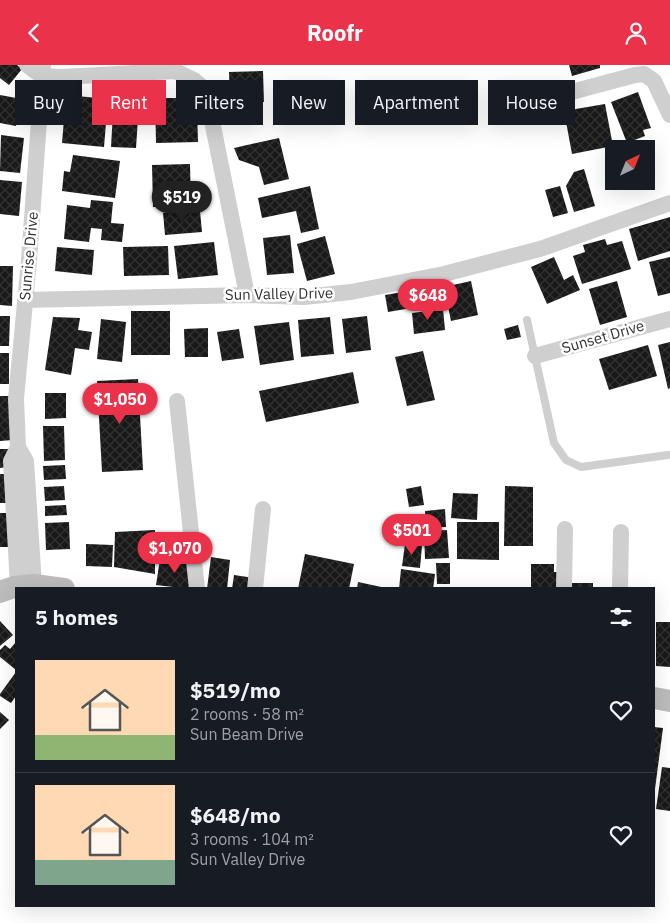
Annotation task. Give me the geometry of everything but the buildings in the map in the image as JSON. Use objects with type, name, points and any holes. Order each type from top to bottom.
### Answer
[{"type":"main road","points":[[13,586],[30,587]]},
{"type":"main road","points":[[655,697],[670,701]]},
{"type":"street","points":[[27,65],[61,77],[176,68],[201,86],[208,101],[247,295]]},
{"type":"street","name":"Sunrise Drive","points":[[13,586],[26,461],[18,447],[16,399],[43,71]]},
{"type":"street","points":[[575,91],[644,74],[654,81],[670,115]]},
{"type":"street","name":"Sun Valley Drive","points":[[25,300],[247,295],[304,297],[351,292],[444,274],[540,249],[670,203]]},
{"type":"street","name":"Sunset Drive","points":[[535,356],[670,319]]},
{"type":"street","points":[[177,401],[197,587]]},
{"type":"street","points":[[255,587],[263,509]]},
{"type":"street","points":[[564,587],[565,529]]},
{"type":"street","points":[[620,587],[621,532]]},
{"type":"lane","points":[[527,320],[554,443],[566,460],[581,467],[668,455]]}]
